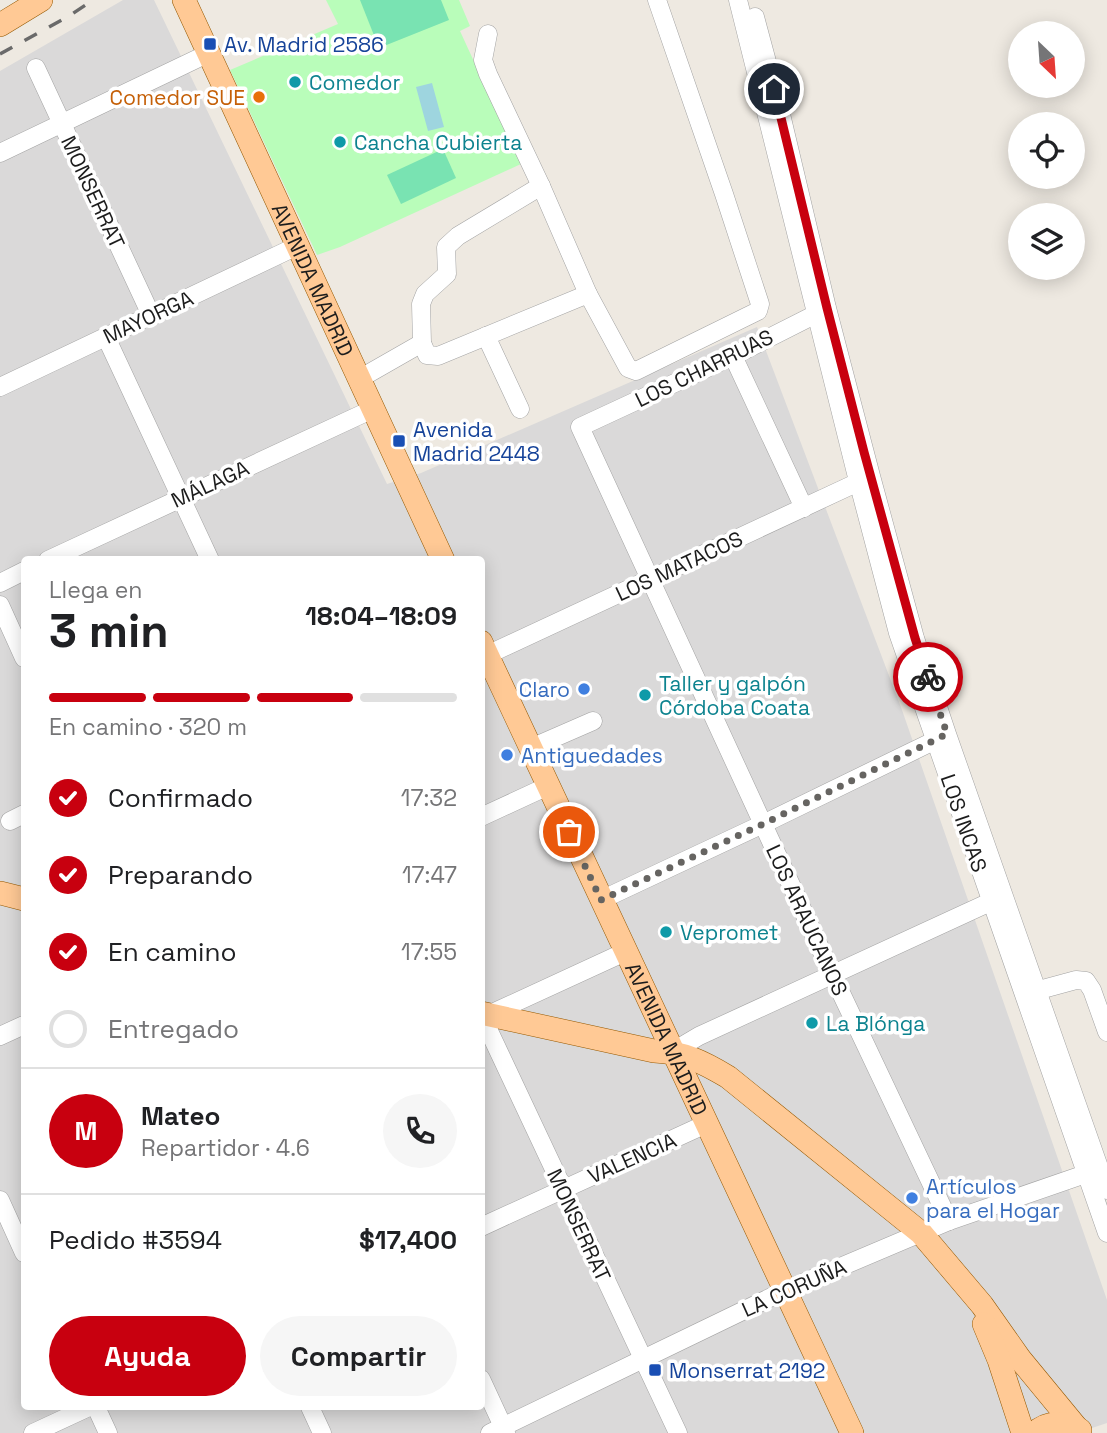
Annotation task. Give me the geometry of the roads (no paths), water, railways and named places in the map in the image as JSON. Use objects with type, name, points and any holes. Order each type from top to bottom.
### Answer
[{"type":"main road","points":[[0,25],[41,0]]},
{"type":"main road","name":"AVENIDA MADRID","points":[[184,0],[441,556]]},
{"type":"main road","name":"AVENIDA MADRID","points":[[485,651],[852,1433]]},
{"type":"main road","points":[[0,893],[21,898]]},
{"type":"main road","points":[[485,1015],[654,1051],[672,1052],[696,1059],[728,1077],[921,1233],[965,1283],[1025,1366],[1079,1430]]},
{"type":"main road","points":[[965,1283],[999,1360],[1023,1433]]},
{"type":"main road","points":[[1035,1433],[1046,1425],[1059,1424],[1079,1430]]},
{"type":"street","points":[[488,34],[483,60],[488,74],[588,294],[628,368],[636,371],[758,311],[760,304],[657,0]]},
{"type":"street","name":"LOS INCAS","points":[[738,0],[822,311],[864,479],[915,638],[941,737],[1031,992],[1107,1190]]},
{"type":"street","name":"LOS INCAS","points":[[751,0],[780,110],[822,311]]},
{"type":"street","points":[[0,153],[207,54]]},
{"type":"street","name":"MONSERRAT","points":[[36,68],[152,315]]},
{"type":"street","points":[[541,186],[458,236],[446,247],[447,274],[425,294],[421,304],[422,343],[428,355],[438,356],[588,294]]},
{"type":"street","name":"MAYORGA","points":[[0,386],[297,246]]},
{"type":"street","name":"LOS CHARRUAS","points":[[580,426],[733,356],[822,311]]},
{"type":"street","points":[[486,336],[520,410]]},
{"type":"street","points":[[106,337],[208,556]]},
{"type":"street","points":[[359,379],[422,343]]},
{"type":"street","points":[[733,356],[804,508]]},
{"type":"street","name":"MÁLAGA","points":[[57,556],[373,409]]},
{"type":"street","name":"LOS ARAUCANOS","points":[[580,426],[949,1221]]},
{"type":"street","name":"LOS MATACOS","points":[[485,649],[650,579],[864,479]]},
{"type":"street","points":[[0,583],[21,572]]},
{"type":"street","points":[[0,605],[21,651]]},
{"type":"street","points":[[531,748],[593,721]]},
{"type":"street","points":[[601,900],[941,737]]},
{"type":"street","points":[[485,815],[548,786]]},
{"type":"street","points":[[672,1052],[699,1036],[998,898]]},
{"type":"street","points":[[485,1015],[625,951]]},
{"type":"street","points":[[1031,992],[1076,980],[1086,981],[1092,990],[1107,1032]]},
{"type":"street","name":"MONSERRAT","points":[[485,1018],[562,1189],[678,1433]]},
{"type":"street","points":[[0,1036],[21,1026]]},
{"type":"street","name":"VALENCIA","points":[[485,1225],[706,1124]]},
{"type":"street","name":"LOS INCAS","points":[[1098,1170],[1107,1233]]},
{"type":"street","name":"LA CORUÑA","points":[[500,1431],[643,1358],[786,1290],[949,1221],[1098,1170]]},
{"type":"street","points":[[0,1200],[13,1235]]},
{"type":"street","points":[[485,1391],[500,1431]]},
{"type":"street","points":[[33,1433],[83,1410]]},
{"type":"street","points":[[97,1410],[108,1433]]},
{"type":"street","points":[[311,1410],[322,1433]]},
{"type":"water","points":[[432,83],[444,127],[428,131],[416,87]]},
{"type":"railway","points":[[0,54],[93,0]]},
{"type":"place","name":"Av. Madrid 2586","points":[[210,44]]},
{"type":"place","name":"Comedor","points":[[295,82]]},
{"type":"place","name":"Comedor SUE","points":[[259,97]]},
{"type":"place","name":"Cancha Cubierta","points":[[340,142]]},
{"type":"place","name":"Avenida Madrid 2448","points":[[399,441]]},
{"type":"place","name":"Claro","points":[[584,689]]},
{"type":"place","name":"Taller y galpón Córdoba Coata","points":[[645,695]]},
{"type":"place","name":"Antiguedades","points":[[507,755]]},
{"type":"place","name":"Vepromet","points":[[666,932]]},
{"type":"place","name":"La Blónga","points":[[812,1023]]},
{"type":"place","name":"Artículos para el Hogar","points":[[912,1198]]},
{"type":"place","name":"Monserrat 2192","points":[[655,1370]]}]
